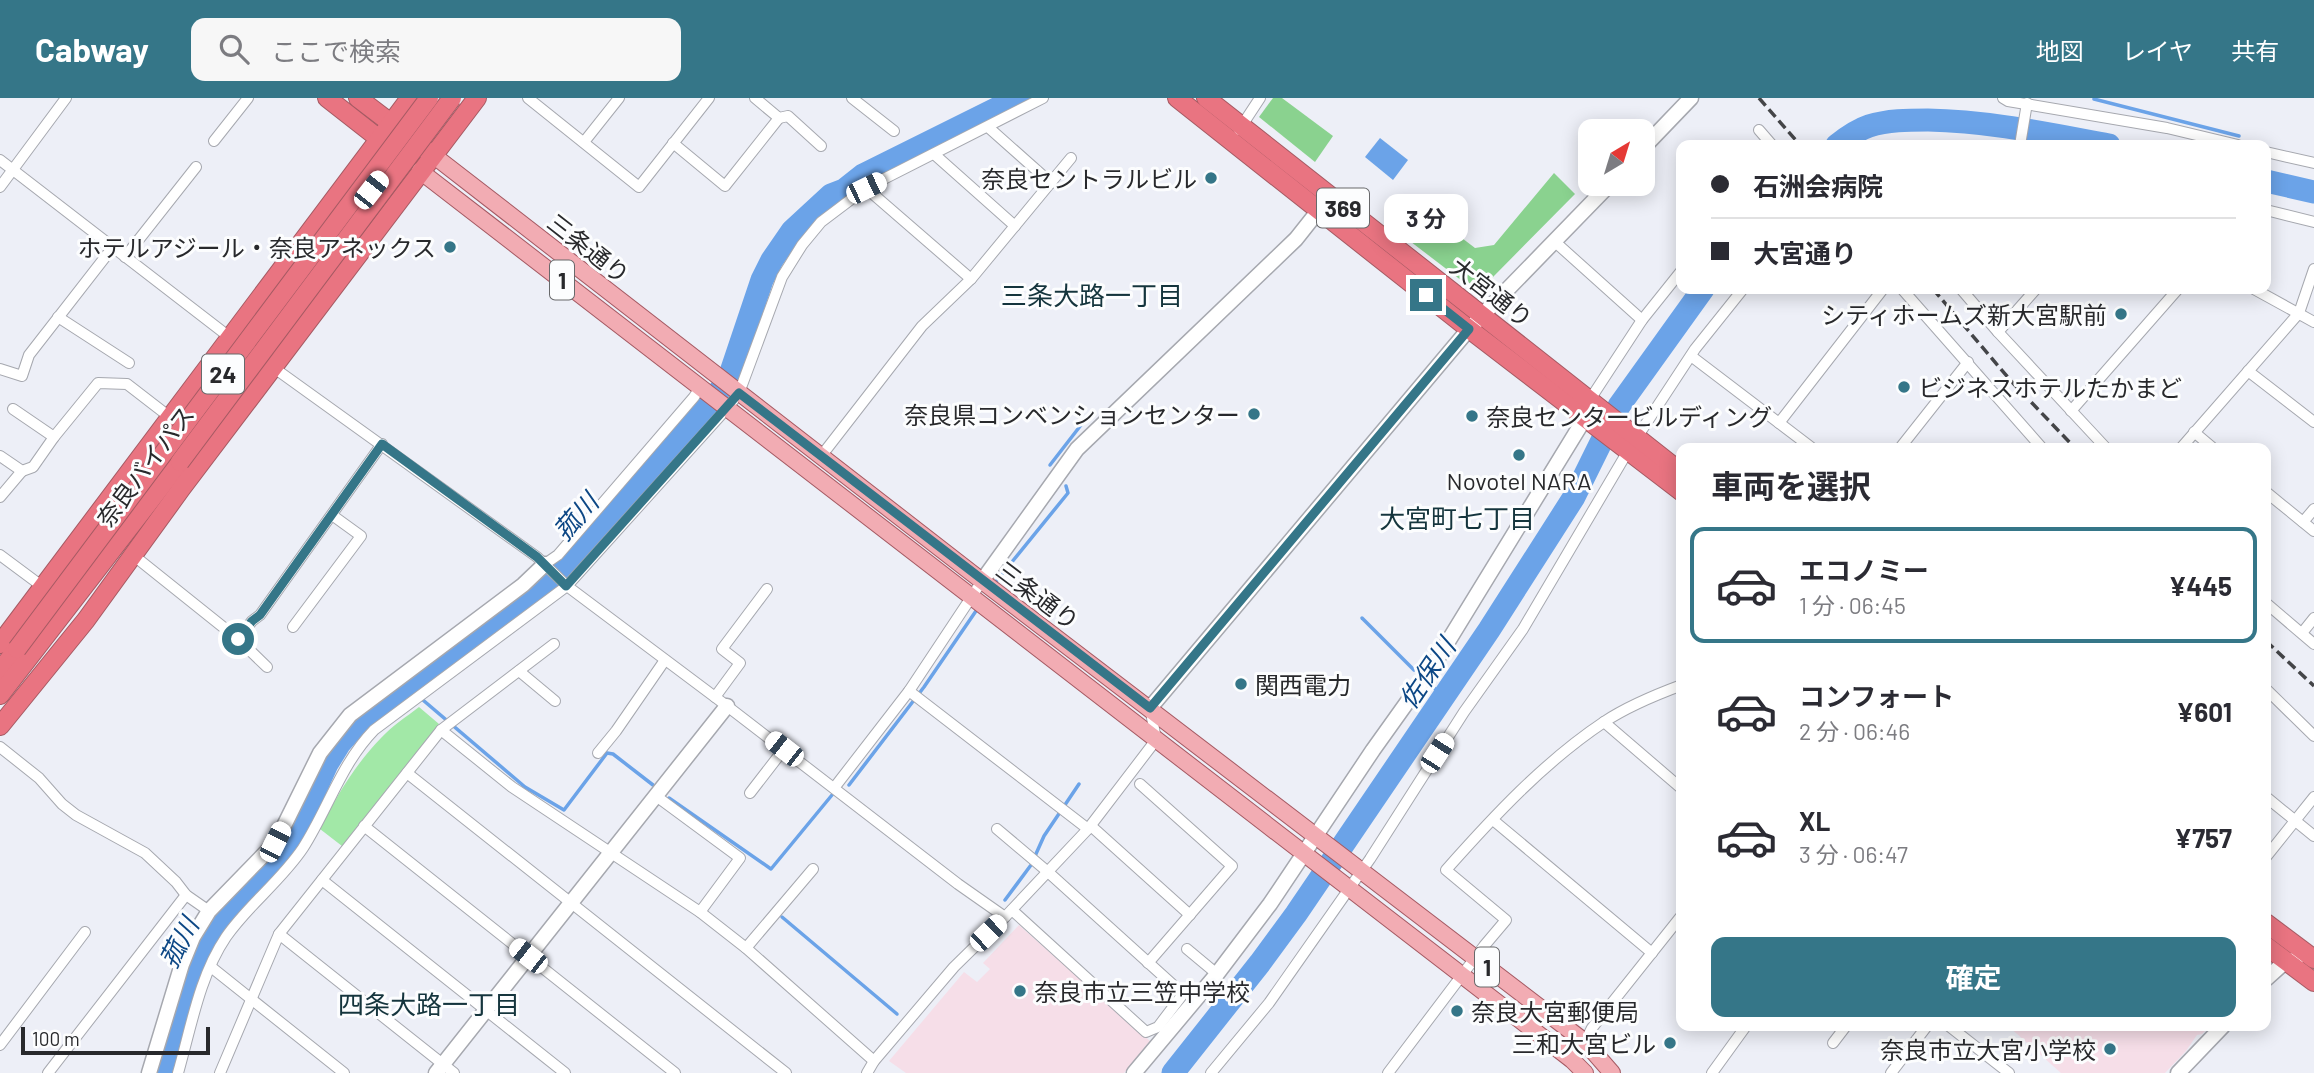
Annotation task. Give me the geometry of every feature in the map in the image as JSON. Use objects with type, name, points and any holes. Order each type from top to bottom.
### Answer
[{"type":"highway","points":[[327,98],[420,171]]},
{"type":"highway","points":[[358,98],[433,155]]},
{"type":"highway","points":[[15,650],[43,587],[410,98]]},
{"type":"highway","name":"奈良バイパス","points":[[0,671],[429,98]]},
{"type":"highway","name":"奈良バイパス","points":[[0,695],[15,650],[180,462],[452,98]]},
{"type":"highway","points":[[0,726],[86,620],[477,98]]},
{"type":"highway","name":"大宮通り","points":[[1177,98],[1469,329],[1590,411]]},
{"type":"highway","name":"大宮通り","points":[[1206,98],[1482,315],[1590,411],[1631,443],[1676,486]]},
{"type":"highway","points":[[323,215],[350,213],[389,167],[413,156],[433,155]]},
{"type":"highway","name":"大宮通り","points":[[1631,443],[1676,469]]},
{"type":"highway","points":[[2271,927],[2314,958]]},
{"type":"highway","points":[[2271,950],[2314,982]]},
{"type":"main road","name":"三条通り","points":[[433,155],[716,375],[730,397],[972,597],[1572,1060],[1585,1073]]},
{"type":"main road","name":"三条通り","points":[[420,171],[703,387],[730,397],[822,455],[982,581],[1585,1042],[1612,1073]]},
{"type":"street","points":[[0,187],[66,98]]},
{"type":"street","points":[[214,141],[248,98]]},
{"type":"street","points":[[528,98],[639,187],[709,98]]},
{"type":"street","points":[[584,142],[619,98]]},
{"type":"street","points":[[755,98],[779,118]]},
{"type":"street","points":[[852,98],[894,131]]},
{"type":"street","points":[[178,1073],[202,988],[229,933],[300,852],[343,771],[366,738],[566,585],[730,397],[782,277],[821,222],[866,188],[1043,98]]},
{"type":"street","points":[[1231,142],[1260,98]]},
{"type":"street","points":[[1656,134],[1691,98]]},
{"type":"street","points":[[2003,98],[2026,105],[2167,128],[2217,140]]},
{"type":"street","points":[[2021,140],[2026,105]]},
{"type":"street","points":[[673,143],[725,186],[779,118],[788,116],[821,146]]},
{"type":"street","points":[[988,127],[1051,183]]},
{"type":"street","points":[[1759,130],[1768,140]]},
{"type":"street","points":[[2271,153],[2314,163]]},
{"type":"street","points":[[934,154],[1015,226]]},
{"type":"street","points":[[822,455],[922,326],[971,279],[1071,158]]},
{"type":"street","points":[[0,160],[231,338],[382,444],[545,565],[566,585],[958,884],[1009,913],[1146,1032],[1158,1027],[1183,994],[1048,872],[997,830]]},
{"type":"street","points":[[125,257],[196,167]]},
{"type":"street","points":[[866,188],[971,279]]},
{"type":"street","points":[[867,1073],[874,1061],[954,967],[1009,913],[1089,827],[1156,740],[1150,708],[1469,329],[1598,196]]},
{"type":"street","points":[[834,788],[909,691],[982,581],[1077,449],[1296,239],[1319,210]]},
{"type":"street","points":[[2271,211],[2314,222]]},
{"type":"street","points":[[1554,241],[1642,320]]},
{"type":"street","points":[[0,369],[22,376],[29,355],[113,247]]},
{"type":"street","points":[[2184,443],[2300,313],[2314,269]]},
{"type":"street","points":[[1134,1073],[1217,974],[1317,838],[1373,750],[1433,666],[1590,411],[1642,320],[1676,278]]},
{"type":"street","points":[[1211,1073],[1269,1003],[1345,887],[1523,628],[1631,443],[1695,349],[1739,294]]},
{"type":"street","points":[[1779,423],[1879,294]]},
{"type":"street","points":[[1907,294],[1968,362],[2035,443]]},
{"type":"street","points":[[1965,294],[2101,443]]},
{"type":"street","points":[[1998,332],[2032,294]]},
{"type":"street","points":[[2071,411],[2174,294]]},
{"type":"street","points":[[2264,294],[2314,322]]},
{"type":"street","points":[[58,317],[129,363]]},
{"type":"street","points":[[1691,356],[1805,443]]},
{"type":"street","points":[[1904,443],[1968,362]]},
{"type":"street","points":[[2248,371],[2314,422]]},
{"type":"street","points":[[0,497],[22,471],[33,467],[98,383],[127,384],[171,418]]},
{"type":"street","points":[[149,1073],[182,964],[193,937],[209,911],[275,842],[320,753],[350,715],[523,585],[558,555],[703,387]]},
{"type":"street","points":[[13,409],[54,437]]},
{"type":"street","points":[[2194,432],[2207,443]]},
{"type":"street","points":[[238,639],[260,615],[382,444]]},
{"type":"street","points":[[0,456],[22,471]]},
{"type":"street","points":[[2271,496],[2314,531]]},
{"type":"street","points":[[2303,522],[2314,509]]},
{"type":"street","points":[[293,627],[361,536],[332,515]]},
{"type":"street","points":[[0,555],[43,587]]},
{"type":"street","points":[[133,555],[238,639],[267,667]]},
{"type":"street","points":[[279,934],[445,1070],[486,1010],[656,796],[721,701],[740,663],[722,649],[767,589]]},
{"type":"street","points":[[2271,607],[2314,644]]},
{"type":"street","points":[[2302,633],[2314,618]]},
{"type":"street","points":[[234,1073],[222,1069],[279,934],[442,730],[554,644]]},
{"type":"street","points":[[598,753],[665,660]]},
{"type":"street","points":[[519,671],[555,701]]},
{"type":"street","points":[[1388,1073],[1506,920],[1446,870],[1539,773],[1604,722],[1645,699],[1676,687]]},
{"type":"street","points":[[909,691],[1089,827],[1190,915]]},
{"type":"street","points":[[2271,694],[2314,736]]},
{"type":"street","points":[[1604,722],[1676,784]]},
{"type":"street","points":[[442,730],[512,787],[700,912],[746,948],[874,1061]]},
{"type":"street","points":[[0,747],[39,778],[62,804],[76,815],[145,853],[186,895],[209,911]]},
{"type":"street","points":[[750,793],[784,749]]},
{"type":"street","points":[[407,773],[786,1073]]},
{"type":"street","points":[[1140,784],[1232,866],[1148,963]]},
{"type":"street","points":[[656,796],[740,858],[700,912]]},
{"type":"street","points":[[2271,851],[2314,797]]},
{"type":"street","points":[[2271,801],[2314,836]]},
{"type":"street","points":[[1493,820],[1652,953]]},
{"type":"street","points":[[364,826],[675,1073]]},
{"type":"street","points":[[746,948],[813,869]]},
{"type":"street","points":[[322,880],[565,1073]]},
{"type":"street","points":[[48,1073],[186,895]]},
{"type":"street","points":[[1572,1060],[1592,1028],[1676,923]]},
{"type":"street","points":[[0,1045],[85,932]]},
{"type":"street","points":[[1187,949],[1217,974]]},
{"type":"street","points":[[2271,974],[2286,961],[2314,958]]},
{"type":"street","points":[[211,967],[344,1073]]},
{"type":"street","points":[[1712,1073],[1742,1031]]},
{"type":"street","points":[[1833,1043],[1842,1031]]},
{"type":"street","points":[[1891,1073],[1923,1031]]},
{"type":"street","points":[[1955,1031],[2009,1073]]},
{"type":"street","points":[[2178,1073],[2218,1031]]},
{"type":"shaded area","name":"奈良市立三笠中学校","points":[[1019,925],[1150,1041],[1124,1073],[906,1073],[889,1061],[964,972],[977,982],[990,969],[983,963]]},
{"type":"shaded area","name":"奈良市立大宮小学校","points":[[2014,1031],[2205,1031],[2197,1035],[2165,1073],[2061,1073]]},
{"type":"green space","points":[[1273,98],[1282,98],[1333,136],[1315,162],[1259,117]]},
{"type":"green space","points":[[1554,173],[1575,194],[1492,278],[1466,284],[1398,232],[1420,206],[1475,248],[1494,245]]},
{"type":"green space","points":[[419,707],[439,724],[342,846],[320,829],[333,804],[372,748]]},
{"type":"water","points":[[1380,138],[1408,160],[1393,180],[1365,157]]},
{"type":"waterway","name":"菰川","points":[[162,1073],[183,994],[208,936],[231,906],[276,860],[294,836],[327,764],[340,743],[371,712],[399,691],[410,689],[425,680],[454,655],[515,614],[564,571],[728,381],[762,280],[792,231],[831,195],[844,190],[863,175],[1018,98]]},
{"type":"waterway","points":[[2094,99],[2239,136]]},
{"type":"waterway","name":"佐保川","points":[[1844,140],[1876,124],[1928,120],[1996,125],[2081,140]]},
{"type":"waterway","name":"佐保川","points":[[2271,182],[2314,192]]},
{"type":"waterway","name":"佐保川","points":[[1173,1073],[1296,914],[1489,630],[1574,497],[1619,406],[1699,294]]},
{"type":"waterway","points":[[1050,465],[1081,425]]},
{"type":"waterway","points":[[994,584],[1068,493],[1066,486]]},
{"type":"waterway","points":[[849,785],[924,687],[978,608]]},
{"type":"waterway","points":[[1362,618],[1414,670]]},
{"type":"waterway","points":[[1427,682],[1443,696]]},
{"type":"waterway","points":[[410,689],[525,787],[564,810],[607,753],[613,754],[653,785]]},
{"type":"waterway","points":[[1005,900],[1031,865],[1044,836],[1079,784]]},
{"type":"waterway","points":[[669,798],[771,869],[832,795]]},
{"type":"waterway","points":[[782,917],[897,1014]]},
{"type":"railway","points":[[1759,98],[1796,140]]},
{"type":"railway","points":[[1937,294],[2011,381],[2070,443]]},
{"type":"railway","points":[[2271,646],[2314,686]]},
{"type":"place","name":"奈良セントラルビル","points":[[1211,178]]},
{"type":"place","name":"ホテルアジール・奈良アネックス","points":[[450,247]]},
{"type":"place","name":"シティホームズ新大宮駅前","points":[[2121,314]]},
{"type":"place","name":"ビジネスホテルたかまど","points":[[1904,387]]},
{"type":"place","name":"奈良県コンベンションセンター","points":[[1254,414]]},
{"type":"place","name":"奈良センタービルディング","points":[[1472,416]]},
{"type":"place","name":"Novotel NARA","points":[[1519,455]]},
{"type":"place","name":"関西電力","points":[[1241,684]]},
{"type":"place","name":"奈良市立三笠中学校","points":[[1020,991]]},
{"type":"place","name":"奈良大宮郵便局","points":[[1457,1011]]},
{"type":"place","name":"三和大宮ビル","points":[[1670,1043]]},
{"type":"place","name":"奈良市立大宮小学校","points":[[2110,1049]]},
{"type":"district","name":"三条大路一丁目","points":[[1092,294]]},
{"type":"district","name":"大宮町七丁目","points":[[1457,517]]},
{"type":"district","name":"四条大路一丁目","points":[[429,1003]]},
{"type":"route","points":[[238,639],[260,615],[382,444],[537,557],[566,586],[739,393],[1150,708],[1469,329],[1426,295]]}]
